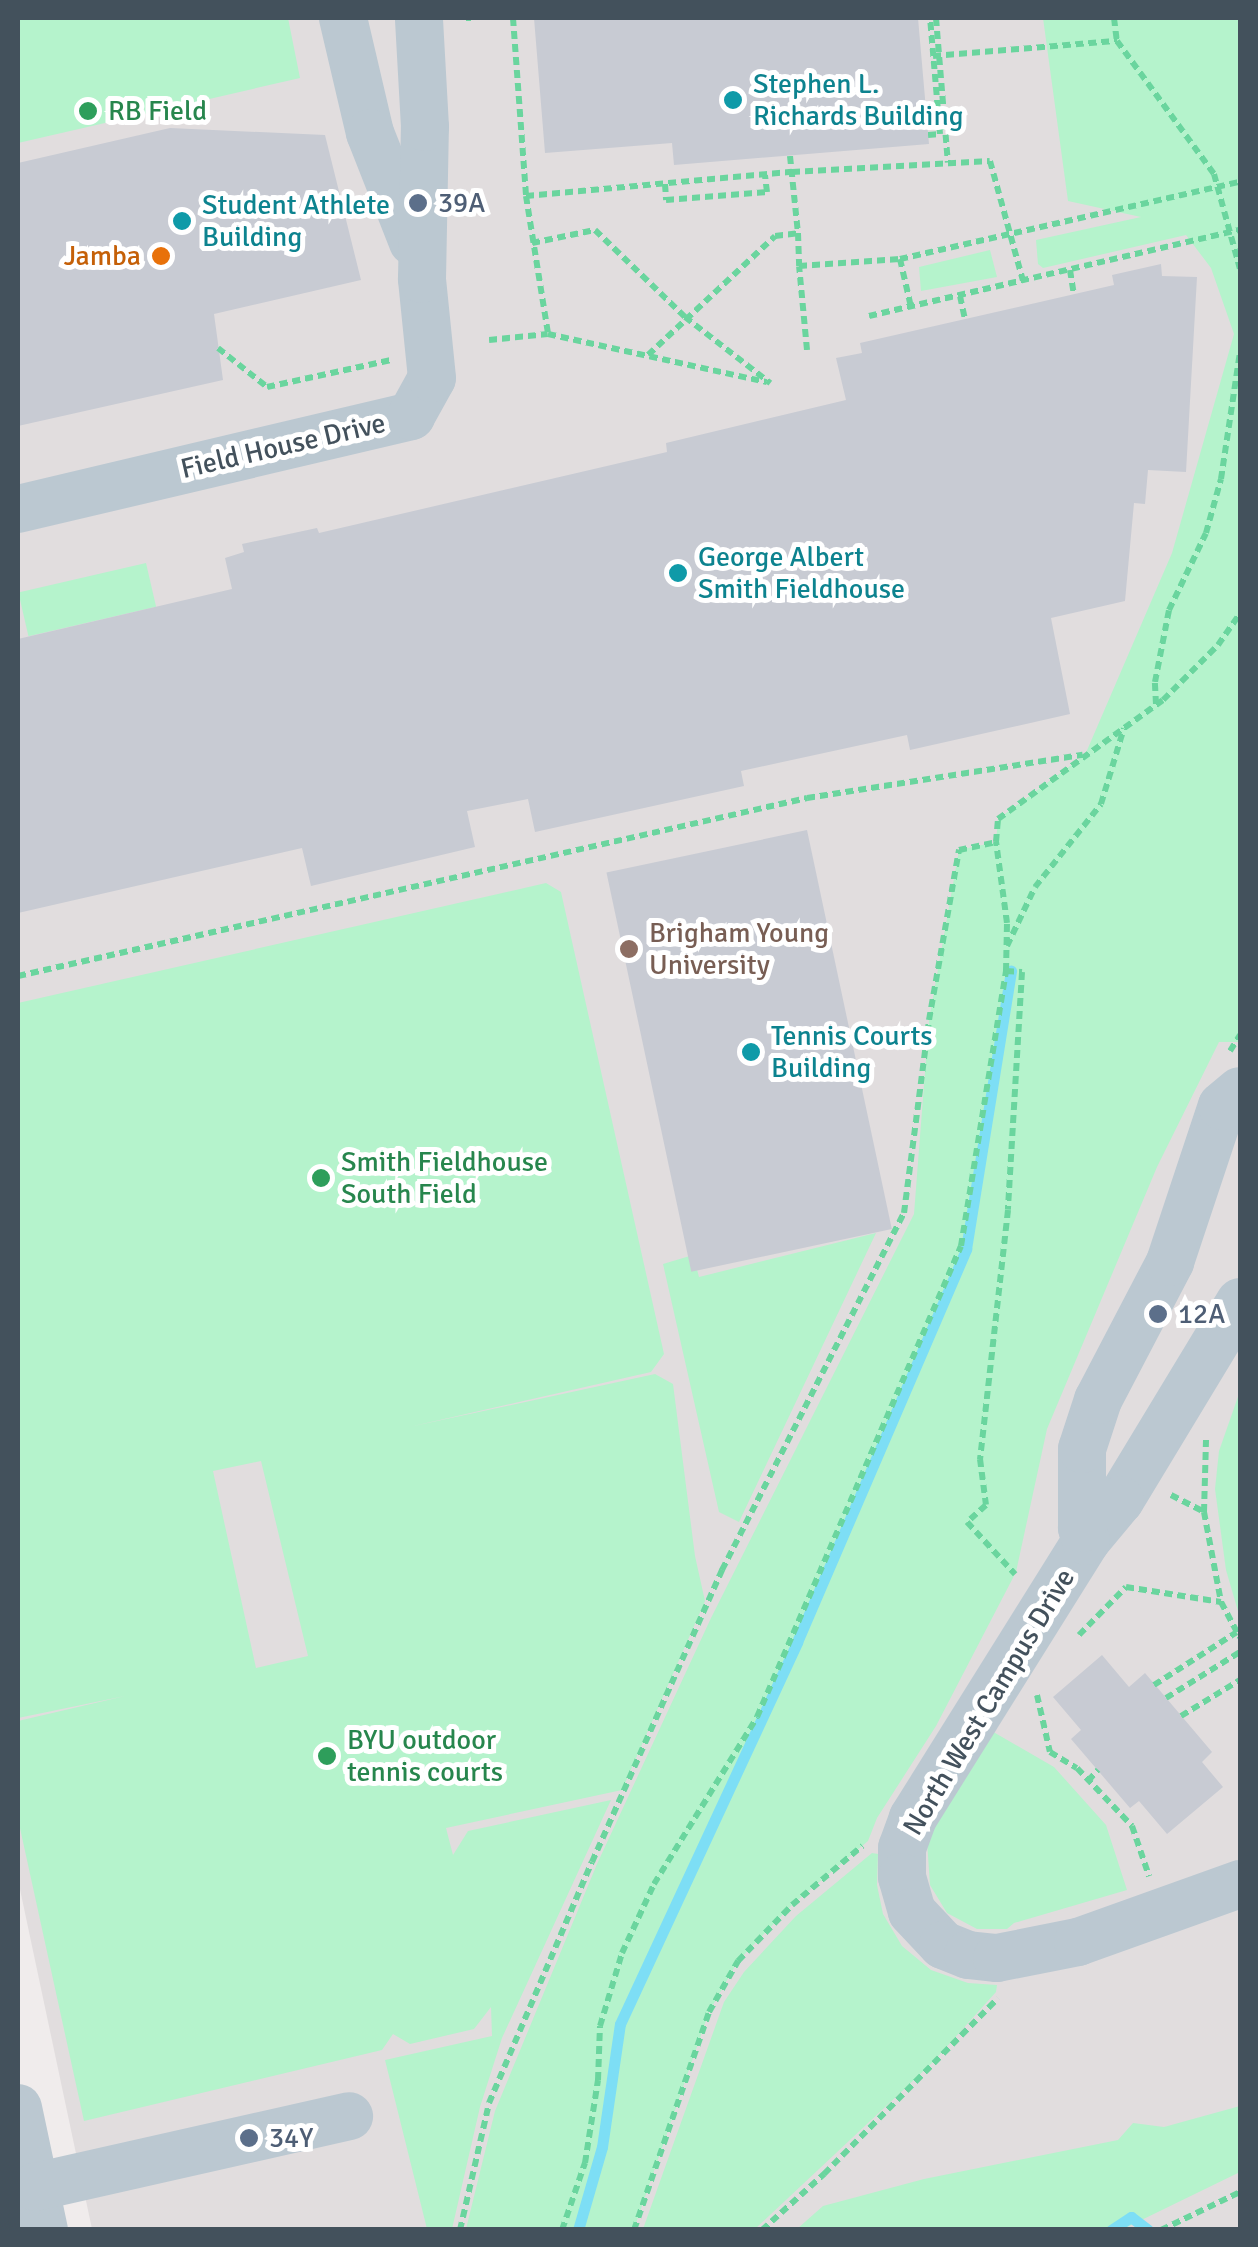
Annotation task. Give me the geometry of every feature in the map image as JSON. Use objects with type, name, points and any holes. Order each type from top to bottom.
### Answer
[{"type":"street","name":"Field House Drive","points":[[343,18],[370,132],[412,240],[422,279]]},
{"type":"street","name":"Field House Drive","points":[[18,509],[411,416],[432,378],[422,279],[425,127],[419,18]]},
{"type":"street","points":[[370,132],[390,144],[410,140],[425,127]]},
{"type":"street","points":[[1086,1542],[1082,1528],[1082,1449],[1098,1400],[1170,1262],[1222,1106],[1240,1091]]},
{"type":"street","name":"North West Campus Drive","points":[[1240,1302],[1120,1500],[1086,1542],[913,1818],[902,1848],[906,1899],[924,1929],[943,1945],[968,1955],[996,1958],[1078,1942],[1240,1884]]},
{"type":"street","points":[[18,2108],[32,2190],[349,2116]]},
{"type":"path","points":[[513,18],[526,196],[548,334]]},
{"type":"path","points":[[928,135],[940,134],[933,18]]},
{"type":"path","points":[[933,18],[948,163]]},
{"type":"path","points":[[1114,18],[1117,41],[1220,186],[1240,269]]},
{"type":"path","points":[[933,56],[1117,41]]},
{"type":"path","points":[[790,156],[807,350]]},
{"type":"path","points":[[526,196],[792,172],[990,161],[1023,281]]},
{"type":"path","points":[[665,184],[666,200],[766,192],[765,175]]},
{"type":"path","points":[[800,266],[900,259],[1240,182]]},
{"type":"path","points":[[489,340],[548,334],[770,382],[685,317],[595,230],[532,243]]},
{"type":"path","points":[[869,316],[1240,230]]},
{"type":"path","points":[[647,356],[775,236],[798,232]]},
{"type":"path","points":[[900,259],[911,306]]},
{"type":"path","points":[[1070,270],[1074,294]]},
{"type":"path","points":[[960,296],[964,319]]},
{"type":"path","points":[[218,348],[266,387],[392,360]]},
{"type":"path","points":[[1156,706],[1155,682],[1169,610],[1206,534],[1221,479],[1240,352]]},
{"type":"path","points":[[562,2230],[585,2163],[598,2080],[600,2026],[622,1953],[654,1884],[757,1717],[961,1246],[1006,971],[1003,868],[996,842],[998,819],[1156,706],[1218,645],[1240,613]]},
{"type":"path","points":[[1007,947],[1035,887],[1100,804],[1124,728]]},
{"type":"path","points":[[18,976],[807,798],[1086,755]]},
{"type":"path","points":[[460,2230],[489,2103],[592,1862],[722,1570],[904,1213],[929,1020],[959,850],[996,842]]},
{"type":"path","points":[[1006,971],[1022,972],[1008,1210],[980,1459],[986,1505],[967,1522],[1004,1566],[1016,1572],[1008,1589]]},
{"type":"path","points":[[1154,1685],[1238,1634],[1222,1602],[1204,1512],[1206,1440],[1214,1425]]},
{"type":"path","points":[[1192,1449],[1206,1440]]},
{"type":"path","points":[[1156,1488],[1204,1512]]},
{"type":"path","points":[[1070,1644],[1126,1588],[1222,1602]]},
{"type":"path","points":[[1166,1698],[1240,1652]]},
{"type":"path","points":[[1036,1680],[1050,1752],[1077,1768],[1132,1826],[1151,1880]]},
{"type":"path","points":[[1182,1716],[1240,1680]]},
{"type":"path","points":[[1088,1781],[1098,1770]]},
{"type":"path","points":[[634,2230],[709,2012],[738,1961],[792,1905],[868,1841]]},
{"type":"path","points":[[762,2230],[851,2148],[1009,1986]]},
{"type":"path","points":[[1161,2230],[1240,2192]]},
{"type":"shaded area","name":"Brigham Young University","points":[[18,18],[1240,18],[1240,2229],[92,2229],[18,1880]]},
{"type":"green space","name":"RB Field","points":[[18,18],[288,18],[300,78],[18,143]]},
{"type":"green space","points":[[1043,18],[1240,18],[1240,1042],[1219,1042],[1157,1167],[1047,1429],[1016,1572],[936,1726],[877,1818],[868,1841],[792,1905],[738,1961],[709,2012],[634,2229],[466,2229],[495,2111],[597,1864],[711,1618],[914,1214],[929,1020],[959,850],[996,842],[998,819],[1085,755],[1172,553],[1234,334],[1211,268],[1186,235],[1043,268],[1038,264],[1036,240],[1141,217],[1068,201]]},
{"type":"green space","points":[[990,250],[997,277],[921,291],[919,267]]},
{"type":"green space","points":[[146,563],[156,607],[28,636],[18,592]]},
{"type":"green space","points":[[546,883],[561,892],[664,1354],[651,1372],[409,1427],[655,1374],[673,1384],[695,1556],[705,1601],[622,1790],[446,1828],[453,1855],[468,1831],[611,1800],[502,2038],[480,2107],[452,2229],[427,2229],[385,2060],[492,2036],[491,2007],[474,2029],[410,2044],[393,2034],[382,2050],[84,2121],[18,1819],[18,1721],[125,1696],[18,1718],[18,1003]],"holes":[[[261,1461],[308,1656],[256,1668],[213,1471]]]},
{"type":"green space","points":[[876,1233],[739,1522],[719,1512],[663,1264],[693,1255],[699,1277]]},
{"type":"green space","points":[[1240,1391],[1240,1618],[1226,1570],[1215,1489],[1219,1451]]},
{"type":"green space","points":[[983,1726],[1054,1767],[1106,1825],[1127,1890],[1014,1923],[1007,1929],[977,1929],[947,1913],[930,1885],[927,1841]]},
{"type":"green space","points":[[872,1853],[878,1854],[877,1885],[883,1914],[902,1946],[931,1970],[968,1983],[997,1985],[996,1992],[932,2063],[755,2229],[643,2229],[724,2002],[744,1972],[796,1916]]},
{"type":"green space","points":[[1240,2106],[1240,2172],[1123,2229],[797,2229],[823,2206],[924,2179],[1118,2140],[1133,2123],[1164,2127]]},
{"type":"building","name":"Stephen L. Richards Building","points":[[534,18],[918,18],[929,144],[674,165],[672,143],[545,153]]},
{"type":"building","name":"Student Athlete Building","points":[[170,128],[325,135],[361,280],[214,314],[223,380],[18,426],[18,163]]},
{"type":"building","name":"George Albert Smith Fieldhouse","points":[[1161,264],[1162,276],[1197,277],[1186,472],[1148,470],[1145,504],[1134,503],[1125,601],[1051,618],[1070,714],[910,750],[907,735],[741,771],[744,786],[535,832],[528,799],[467,811],[475,847],[311,886],[302,848],[18,913],[18,639],[232,589],[225,558],[244,552],[242,544],[317,528],[319,533],[667,452],[666,443],[846,400],[836,358],[862,353],[860,343],[1114,285],[1112,275]]},
{"type":"building","name":"Tennis Courts Building","points":[[807,830],[892,1229],[691,1272],[606,873]]},
{"type":"building","points":[[1102,1655],[1129,1687],[1145,1673],[1212,1752],[1202,1762],[1223,1787],[1167,1834],[1139,1801],[1130,1808],[1071,1739],[1081,1730],[1053,1697]]},
{"type":"waterway","points":[[578,2230],[602,2147],[620,2024],[797,1642],[966,1249],[1011,971]]},
{"type":"waterway","points":[[1111,2230],[1131,2217],[1148,2230]]},
{"type":"place","name":"Stephen L. Richards Building","points":[[733,100]]},
{"type":"place","name":"RB Field","points":[[88,111]]},
{"type":"place","name":"39A","points":[[418,203]]},
{"type":"place","name":"Student Athlete Building","points":[[182,221]]},
{"type":"place","name":"Jamba","points":[[161,256]]},
{"type":"place","name":"George Albert Smith Fieldhouse","points":[[678,573]]},
{"type":"place","name":"Brigham Young University","points":[[629,949]]},
{"type":"place","name":"Tennis Courts Building","points":[[751,1052]]},
{"type":"place","name":"Smith Fieldhouse South Field","points":[[321,1178]]},
{"type":"place","name":"12A","points":[[1158,1314]]},
{"type":"place","name":"BYU outdoor tennis courts","points":[[327,1756]]},
{"type":"place","name":"34Y","points":[[249,2138]]}]
